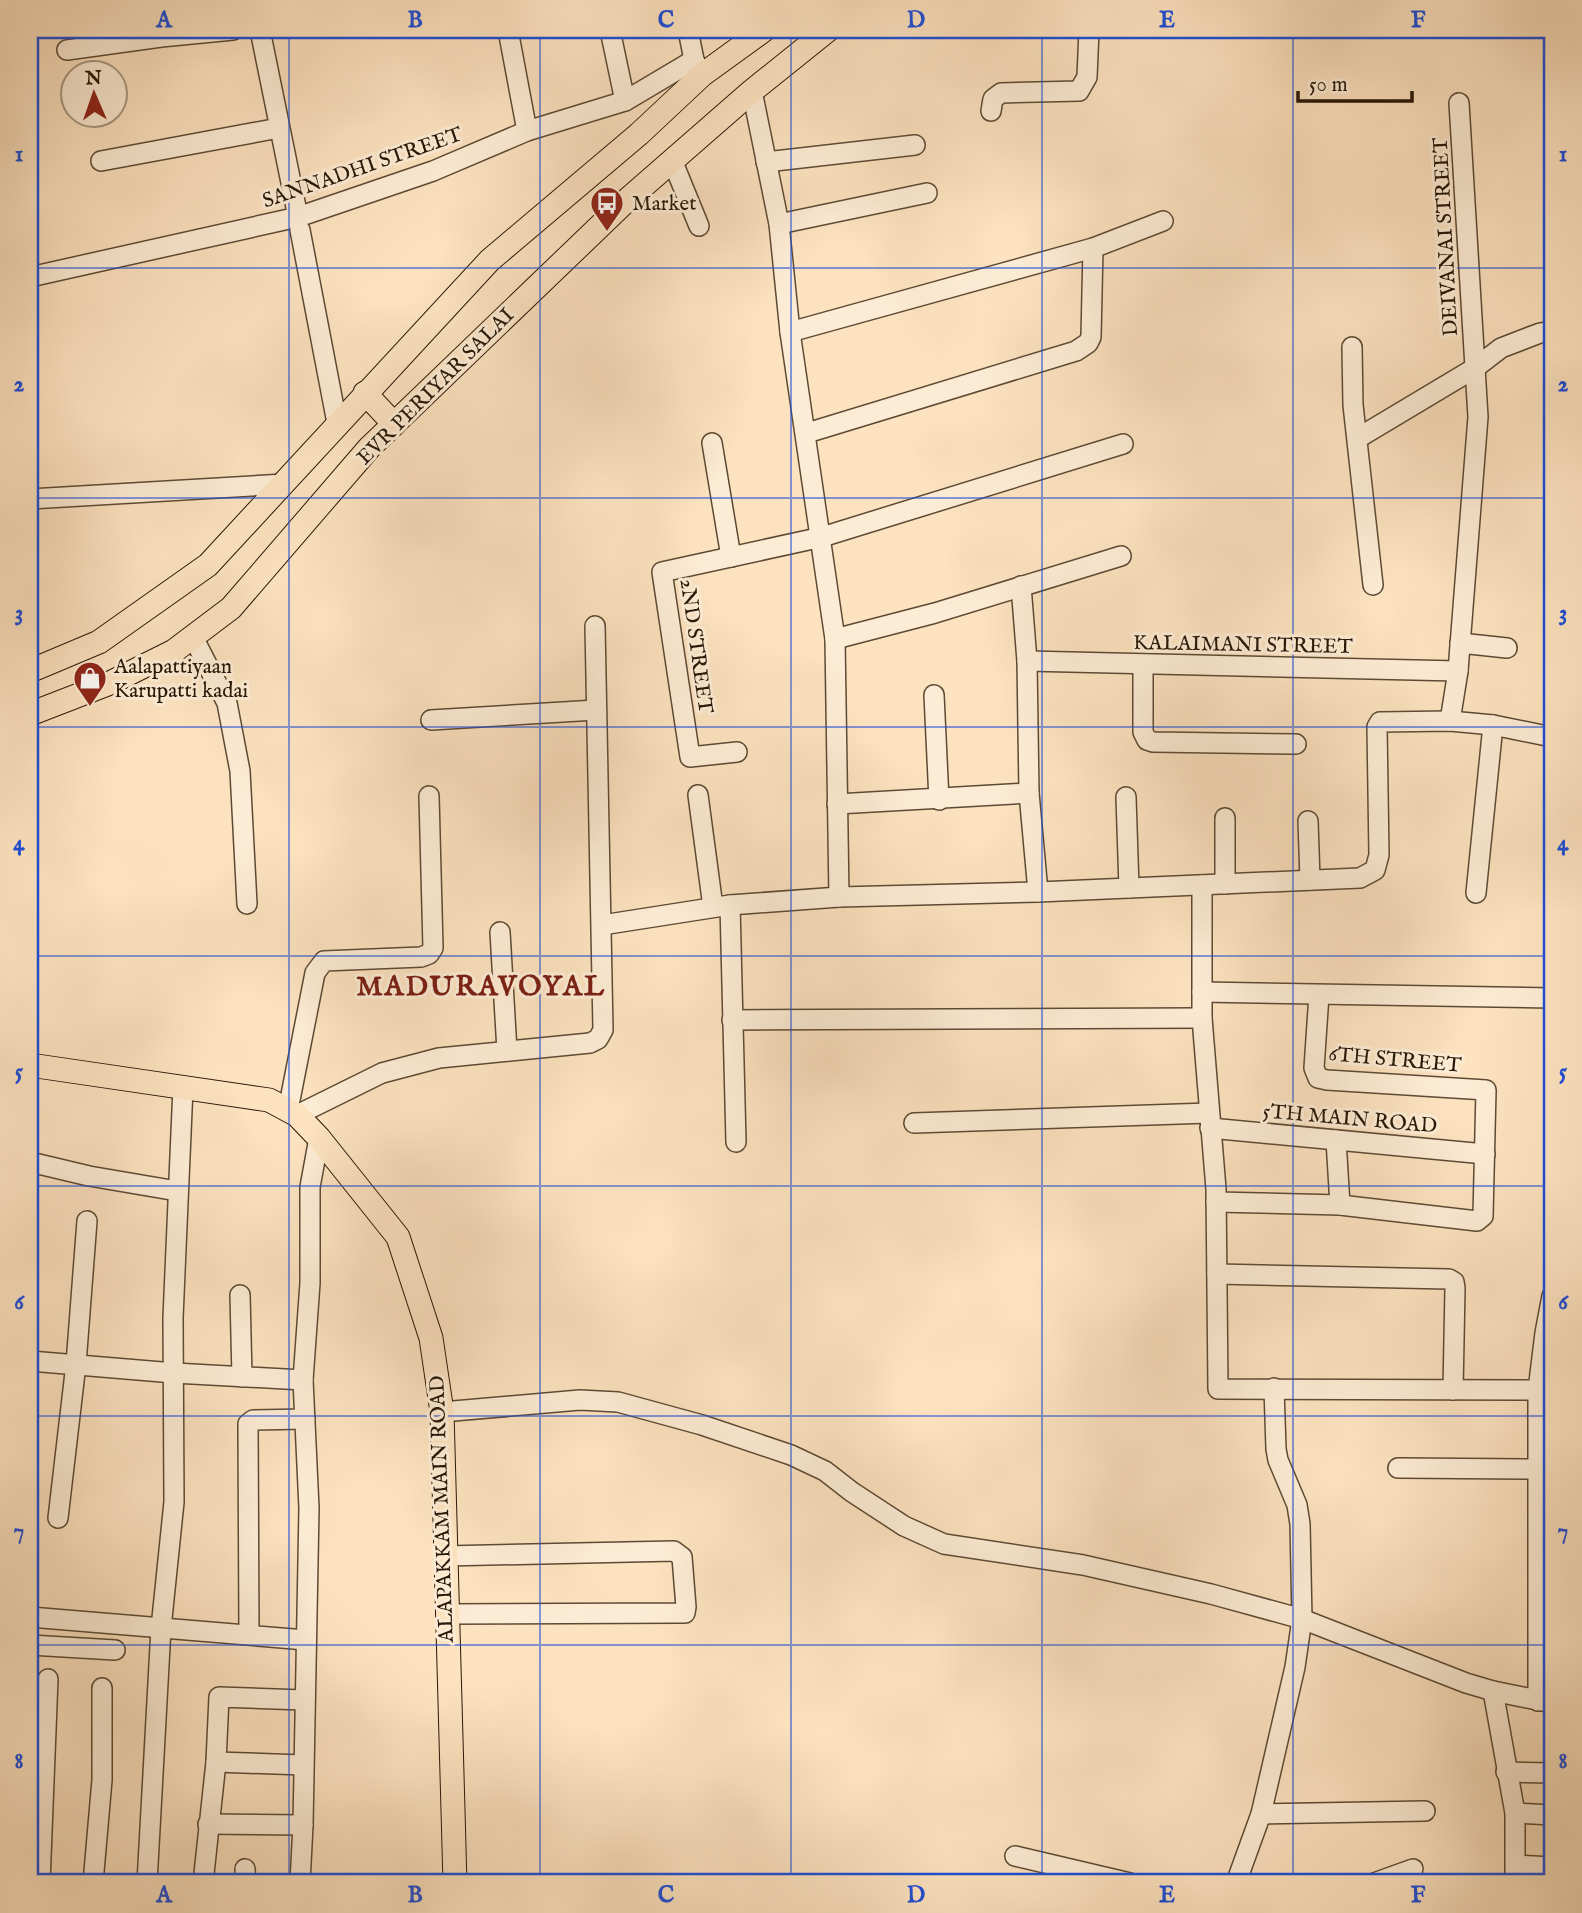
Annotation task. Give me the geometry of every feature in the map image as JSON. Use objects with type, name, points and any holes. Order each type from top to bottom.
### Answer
[{"type":"main road","name":"EVR PERIYAR SALAI","points":[[30,671],[99,642],[208,565],[489,260],[629,142],[698,68],[764,30]]},
{"type":"main road","name":"EVR PERIYAR SALAI","points":[[30,714],[110,683],[174,652],[231,608],[369,448],[626,201],[752,91],[828,30]]},
{"type":"main road","points":[[365,393],[394,424]]},
{"type":"main road","name":"ALAPAKKAM MAIN ROAD","points":[[30,1065],[268,1100],[292,1113],[319,1138],[398,1237],[431,1338],[442,1412],[454,1883]]},
{"type":"street","points":[[67,50],[161,33],[233,30]]},
{"type":"street","points":[[260,30],[337,423]]},
{"type":"street","points":[[508,30],[527,131]]},
{"type":"street","points":[[610,30],[625,102]]},
{"type":"street","points":[[688,30],[698,68]]},
{"type":"street","points":[[991,111],[993,99],[1001,93],[1079,91],[1087,77],[1089,30]]},
{"type":"street","name":"SANNADHI STREET","points":[[30,277],[299,223],[527,131],[625,102],[698,68]]},
{"type":"street","points":[[752,91],[779,224],[790,332],[807,433],[835,639],[839,897]]},
{"type":"street","name":"DEIVANAI STREET","points":[[1450,722],[1458,671],[1478,417],[1460,103]]},
{"type":"street","points":[[101,161],[279,128]]},
{"type":"street","points":[[766,162],[915,145]]},
{"type":"street","points":[[672,160],[699,226]]},
{"type":"street","points":[[779,224],[928,192]]},
{"type":"street","points":[[790,332],[1093,248],[1163,220]]},
{"type":"street","points":[[807,433],[1076,351],[1091,337],[1093,248]]},
{"type":"street","points":[[1358,438],[1475,368],[1501,348],[1552,331]]},
{"type":"street","points":[[1352,347],[1353,405],[1373,585]]},
{"type":"street","points":[[712,443],[731,557]]},
{"type":"street","name":"2ND STREET","points":[[737,752],[690,757],[663,572],[822,537],[1123,444]]},
{"type":"street","points":[[30,499],[284,484]]},
{"type":"street","points":[[835,639],[935,613],[1121,556]]},
{"type":"street","points":[[1021,586],[1027,661],[1029,793],[1038,892]]},
{"type":"street","points":[[292,1113],[382,1073],[439,1058],[590,1043],[598,1039],[603,1030],[603,925],[594,626]]},
{"type":"street","points":[[193,637],[227,703],[240,771],[247,904]]},
{"type":"street","points":[[1460,643],[1507,648]]},
{"type":"street","name":"KALAIMANI STREET","points":[[1027,661],[1458,671]]},
{"type":"street","points":[[1143,664],[1143,732],[1147,740],[1296,744]]},
{"type":"street","points":[[934,695],[939,800]]},
{"type":"street","points":[[431,720],[596,710]]},
{"type":"street","points":[[603,925],[721,906],[839,897],[1038,892],[1360,878],[1375,870],[1379,855],[1378,724],[1450,722],[1493,725],[1552,737]]},
{"type":"street","points":[[1476,893],[1493,725]]},
{"type":"street","points":[[837,804],[1029,793]]},
{"type":"street","points":[[698,795],[721,906],[732,1020],[736,1142]]},
{"type":"street","points":[[292,1113],[318,966],[324,961],[421,957],[429,954],[433,948],[429,796]]},
{"type":"street","points":[[1126,797],[1129,888]]},
{"type":"street","points":[[1225,818],[1225,884]]},
{"type":"street","points":[[1308,821],[1310,880]]},
{"type":"street","points":[[1202,885],[1202,1018],[1216,1202],[1218,1389],[1538,1390]]},
{"type":"street","points":[[500,932],[507,1051]]},
{"type":"street","points":[[1202,992],[1552,998]]},
{"type":"street","name":"6TH STREET","points":[[1319,995],[1314,1068],[1318,1078],[1486,1090],[1485,1154]]},
{"type":"street","points":[[732,1020],[1202,1018]]},
{"type":"street","points":[[147,1883],[161,1628],[174,1502],[177,1191],[183,1087]]},
{"type":"street","name":"5TH MAIN ROAD","points":[[914,1123],[1210,1120],[1336,1140],[1485,1154]]},
{"type":"street","points":[[300,1883],[309,1508],[303,1380],[310,1283],[310,1186],[319,1138]]},
{"type":"street","points":[[1336,1140],[1340,1205]]},
{"type":"street","points":[[1216,1202],[1340,1205],[1481,1220],[1485,1154]]},
{"type":"street","points":[[30,1162],[89,1176],[177,1191]]},
{"type":"street","points":[[58,1518],[76,1364],[87,1221]]},
{"type":"street","points":[[1217,1274],[1449,1279],[1454,1282],[1455,1287],[1453,1390]]},
{"type":"street","points":[[240,1295],[242,1377]]},
{"type":"street","points":[[442,1412],[580,1400],[618,1402],[702,1425],[791,1455],[825,1471],[904,1526],[944,1544],[1083,1565],[1211,1594],[1302,1619],[1493,1691],[1545,1702],[1545,1554],[1538,1469],[1538,1390],[1552,1296]]},
{"type":"street","points":[[30,1361],[303,1380]]},
{"type":"street","points":[[1236,1883],[1261,1814],[1295,1667],[1302,1619],[1300,1524],[1297,1505],[1278,1460],[1274,1427],[1274,1388]]},
{"type":"street","points":[[249,1635],[247,1424],[253,1420],[305,1419]]},
{"type":"street","points":[[1398,1468],[1538,1469]]},
{"type":"street","points":[[445,1556],[674,1551],[682,1557],[686,1608],[685,1613],[447,1614]]},
{"type":"street","points":[[115,1650],[38,1646],[39,1618],[306,1640]]},
{"type":"street","points":[[40,1883],[48,1679]]},
{"type":"street","points":[[93,1883],[102,1780],[102,1688]]},
{"type":"street","points":[[1493,1691],[1515,1813],[1515,1874],[1552,1867]]},
{"type":"street","points":[[203,1883],[216,1762],[219,1697],[304,1700]]},
{"type":"street","points":[[216,1762],[303,1765]]},
{"type":"street","points":[[1506,1772],[1552,1773]]},
{"type":"street","points":[[1261,1814],[1425,1811]]},
{"type":"street","points":[[1515,1813],[1552,1815]]},
{"type":"street","points":[[208,1824],[303,1825]]},
{"type":"street","points":[[1015,1856],[1130,1883]]},
{"type":"street","points":[[1374,1883],[1413,1869]]},
{"type":"place","name":"Market","points":[[607,233]]},
{"type":"place","name":"Aalapattiyaan Karupatti kadai","points":[[90,708]]},
{"type":"district","name":"MADURAVOYAL","points":[[481,985]]}]
